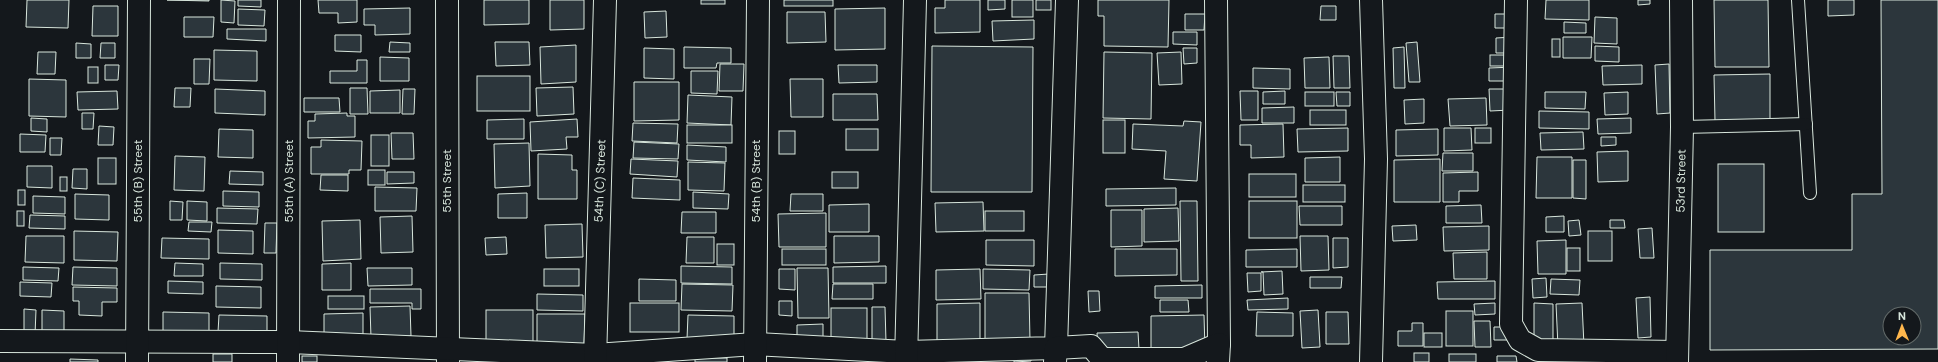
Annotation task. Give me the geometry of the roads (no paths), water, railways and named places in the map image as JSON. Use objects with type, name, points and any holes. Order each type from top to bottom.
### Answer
[{"type":"street","name":"55th (B) Street","points":[[137,352],[139,0]]},
{"type":"street","name":"55th (A) Street","points":[[288,352],[289,0]]},
{"type":"street","name":"55th Street","points":[[447,0],[448,355]]},
{"type":"street","name":"54th (C) Street","points":[[595,359],[605,0]]},
{"type":"street","name":"54th (B) Street","points":[[755,353],[758,0]]},
{"type":"street","points":[[906,357],[915,0]]},
{"type":"street","points":[[1056,355],[1067,0]]},
{"type":"street","points":[[0,341],[137,352],[288,352],[595,359],[755,353],[906,357],[1018,348],[1056,355],[1091,346],[1102,359],[1184,359],[1219,353],[1216,0]]},
{"type":"street","points":[[1371,0],[1376,159],[1371,362]]},
{"type":"street","points":[[1516,0],[1511,324],[1520,340],[1538,350],[1677,357]]},
{"type":"street","name":"53rd Street","points":[[1677,357],[1682,127],[1680,0]]},
{"type":"lane","points":[[1798,0],[1810,193]]},
{"type":"lane","points":[[1682,127],[1806,124]]}]
